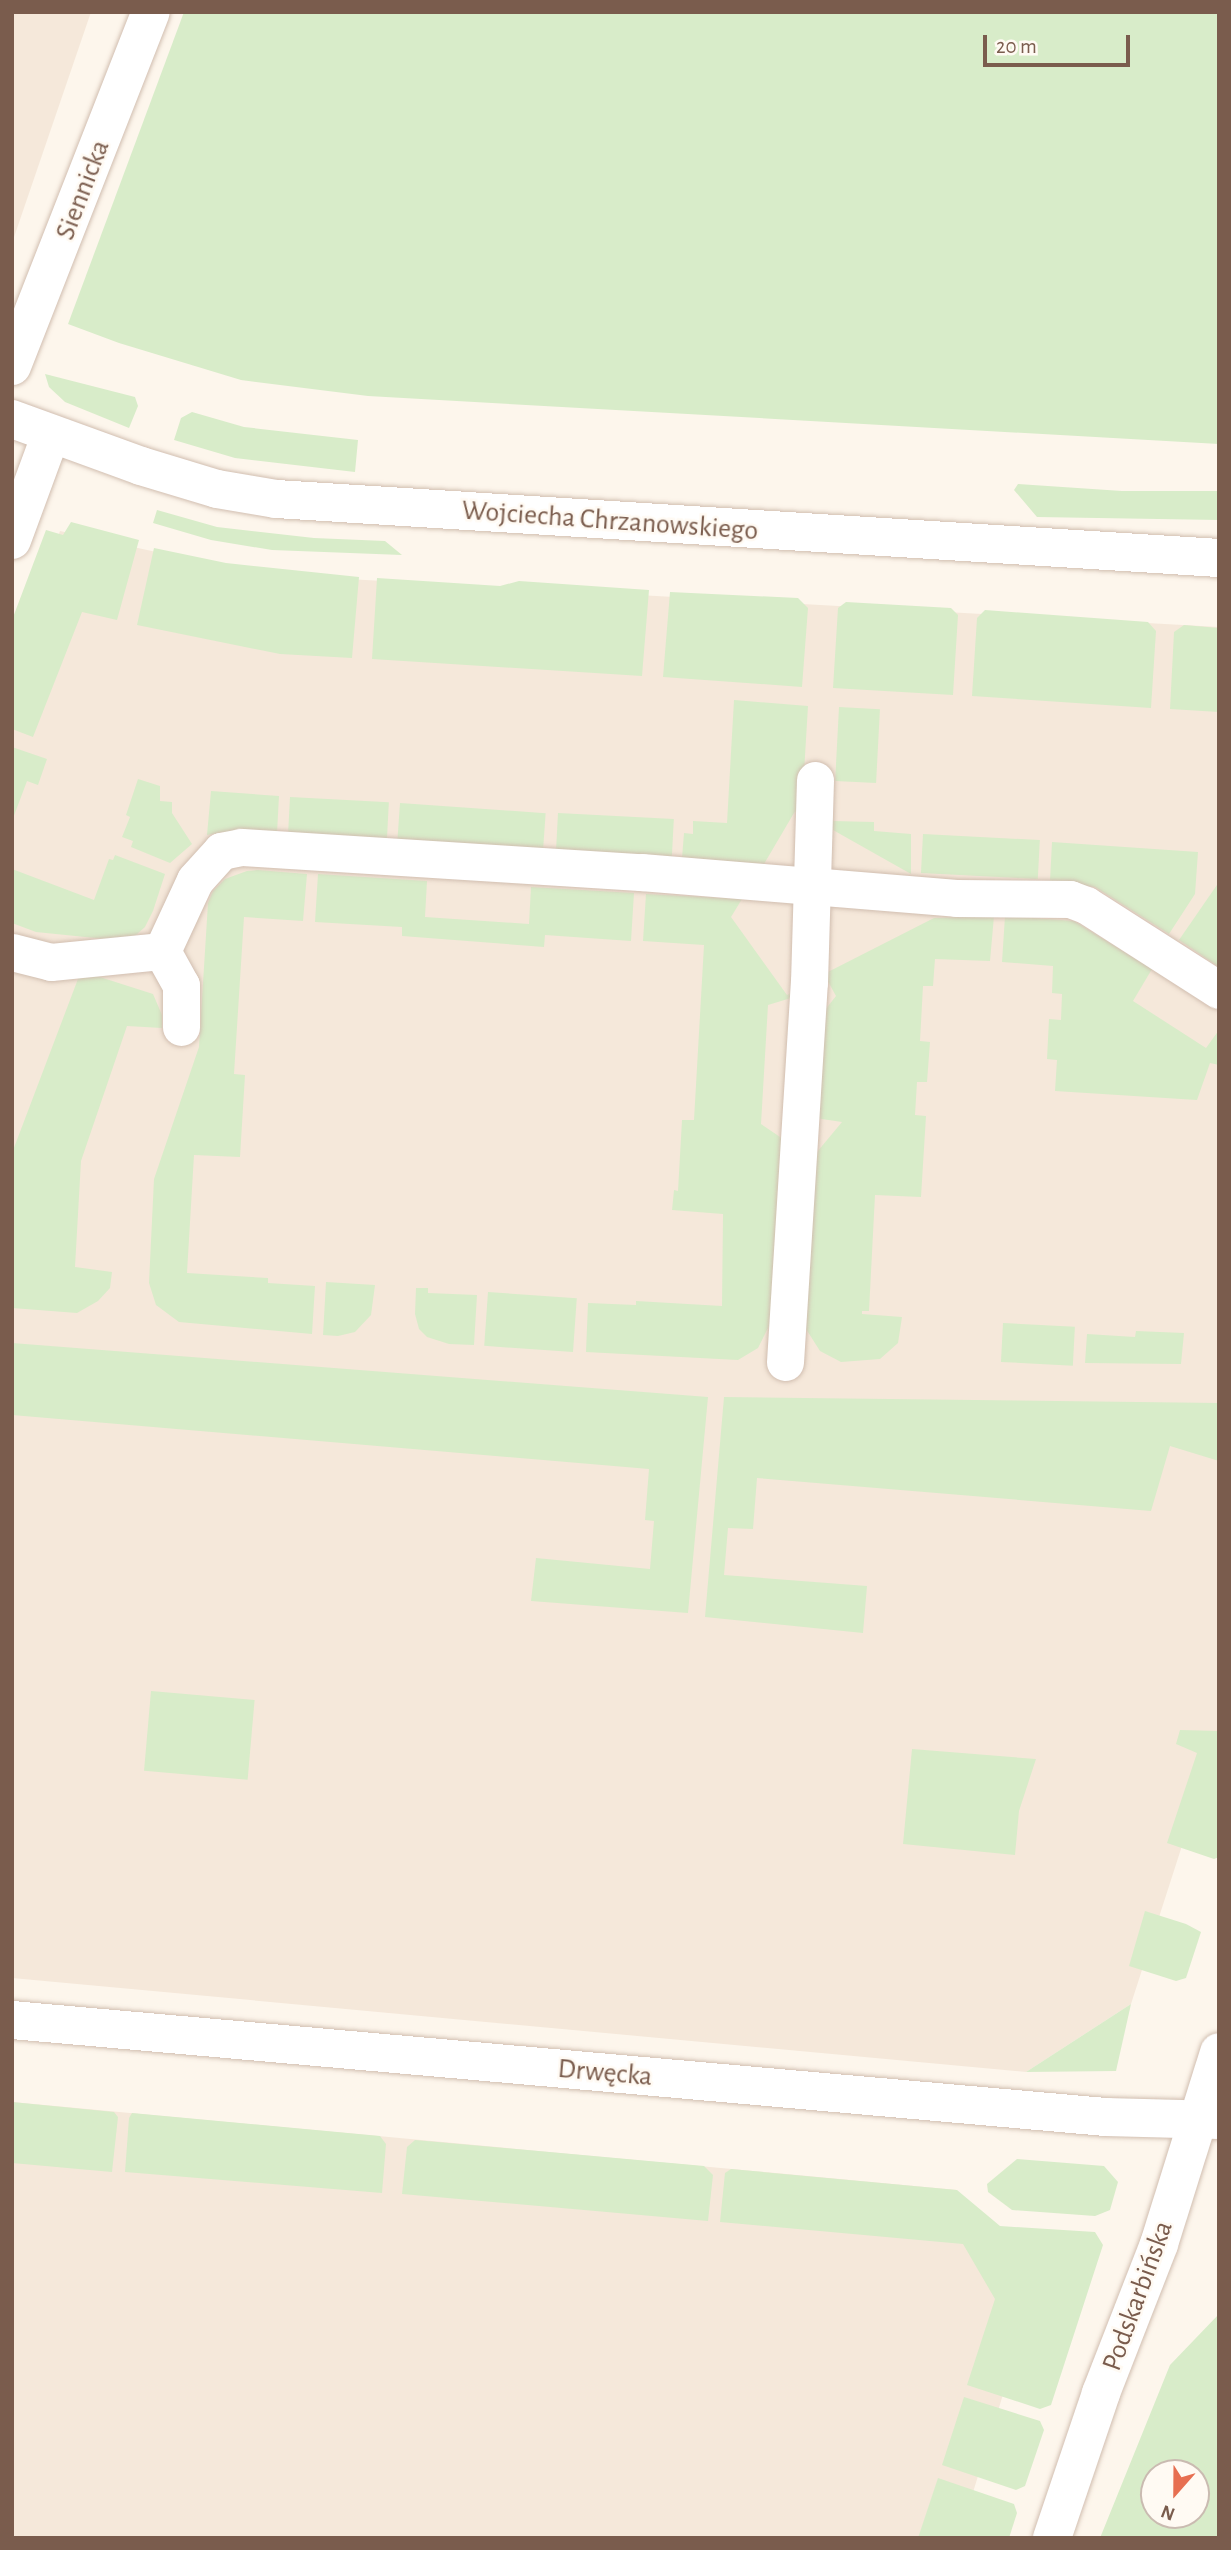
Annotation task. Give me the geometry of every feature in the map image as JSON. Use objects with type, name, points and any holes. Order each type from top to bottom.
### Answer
[{"type":"street","name":"Siennicka","points":[[12,366],[151,12]]},
{"type":"street","name":"Wojciecha Chrzanowskiego","points":[[12,419],[192,481],[276,499],[1219,558]]},
{"type":"street","points":[[12,540],[51,434]]},
{"type":"street","points":[[785,1362],[812,887],[815,780]]},
{"type":"street","points":[[162,951],[195,880],[212,859],[229,847],[641,872],[956,898],[1070,899],[1086,905],[1219,990]]},
{"type":"street","points":[[12,952],[51,962],[162,951]]},
{"type":"street","points":[[162,951],[181,985],[181,1027]]},
{"type":"street","name":"Drwęcka","points":[[12,2020],[1106,2117],[1209,2119]]},
{"type":"street","name":"Podskarbińska","points":[[1052,2538],[1101,2393],[1209,2119],[1219,2052]]},
{"type":"shaded area","points":[[12,12],[91,12],[12,243]]},
{"type":"shaded area","points":[[60,531],[257,574],[1219,627],[1219,1731],[1131,2004],[1026,2072],[12,1978],[12,663]]},
{"type":"shaded area","points":[[12,2102],[957,2190],[967,2230],[1024,2326],[959,2538],[12,2538]]},
{"type":"green space","points":[[184,12],[1219,12],[1219,444],[368,396],[241,380],[119,343],[68,324]]},
{"type":"green space","points":[[45,374],[135,397],[138,406],[129,428],[65,402],[49,387]]},
{"type":"green space","points":[[192,412],[244,427],[358,440],[355,472],[235,458],[174,440],[181,418]]},
{"type":"green space","points":[[1018,484],[1122,491],[1219,491],[1219,520],[1037,517],[1014,490]]},
{"type":"green space","points":[[157,510],[217,527],[314,538],[385,541],[402,555],[272,550],[211,540],[153,523]]},
{"type":"green space","points":[[71,522],[139,540],[117,620],[82,612],[33,737],[12,729],[12,620],[46,530],[63,535]]},
{"type":"green space","points":[[154,548],[226,563],[359,577],[352,658],[280,654],[137,625]]},
{"type":"green space","points":[[377,578],[500,586],[519,581],[649,590],[642,676],[372,659]]},
{"type":"green space","points":[[670,592],[798,598],[808,608],[802,687],[663,677]]},
{"type":"green space","points":[[846,602],[951,608],[958,615],[953,695],[833,688],[838,608]]},
{"type":"green space","points":[[985,610],[1148,622],[1156,631],[1151,708],[972,696],[977,618]]},
{"type":"green space","points":[[1184,625],[1219,628],[1219,712],[1170,709],[1174,632]]},
{"type":"green space","points":[[734,700],[808,706],[802,806],[794,813],[764,864],[682,858],[684,833],[693,834],[693,821],[727,823]]},
{"type":"green space","points":[[839,707],[880,709],[876,783],[835,781]]},
{"type":"green space","points":[[12,747],[47,759],[38,785],[27,781],[12,821]]},
{"type":"green space","points":[[138,779],[160,786],[160,801],[172,802],[172,813],[192,844],[170,863],[131,847],[133,841],[122,837],[130,817],[126,815]]},
{"type":"green space","points":[[211,791],[279,796],[277,833],[223,832],[207,835]]},
{"type":"green space","points":[[290,797],[389,802],[387,839],[288,834]]},
{"type":"green space","points":[[400,803],[546,813],[543,851],[397,841]]},
{"type":"green space","points":[[558,813],[674,819],[672,857],[556,851]]},
{"type":"green space","points":[[832,821],[874,822],[874,831],[911,834],[911,874],[833,830]]},
{"type":"green space","points":[[923,834],[1040,840],[1038,879],[921,873]]},
{"type":"green space","points":[[1052,842],[1198,852],[1195,894],[1169,934],[1095,887],[1050,881]]},
{"type":"green space","points":[[115,855],[165,874],[153,911],[145,927],[136,935],[125,941],[36,932],[12,923],[12,869],[94,900],[109,859],[113,860]]},
{"type":"green space","points":[[258,870],[307,874],[303,921],[244,917],[234,1074],[245,1075],[240,1157],[194,1155],[187,1273],[268,1278],[268,1283],[315,1286],[312,1334],[179,1322],[156,1305],[149,1283],[154,1179],[199,1047],[208,903],[213,891],[225,879]]},
{"type":"green space","points":[[318,874],[427,881],[425,917],[529,924],[531,887],[634,893],[631,941],[545,935],[544,947],[402,936],[402,927],[315,922]]},
{"type":"green space","points":[[1219,882],[1219,967],[1179,940]]},
{"type":"green space","points":[[646,894],[742,899],[731,917],[787,995],[791,993],[791,998],[768,1005],[761,1124],[783,1139],[773,1318],[758,1348],[738,1360],[586,1352],[588,1303],[636,1305],[636,1301],[722,1306],[723,1214],[672,1210],[674,1190],[678,1191],[682,1120],[694,1120],[704,945],[643,941]]},
{"type":"green space","points":[[994,916],[990,961],[935,959],[933,986],[923,986],[920,1041],[930,1042],[927,1082],[917,1082],[915,1115],[926,1116],[921,1197],[875,1195],[869,1311],[862,1311],[862,1314],[902,1317],[898,1343],[880,1359],[841,1362],[820,1351],[806,1329],[802,1314],[812,1158],[842,1122],[815,1118],[821,1015],[836,996],[824,974],[934,918]]},
{"type":"green space","points":[[1005,916],[1074,921],[1152,969],[1133,1001],[1206,1048],[1219,1030],[1219,1065],[1210,1063],[1197,1100],[1055,1091],[1057,1060],[1047,1059],[1049,1019],[1061,1020],[1062,994],[1052,993],[1053,966],[1002,962]]},
{"type":"green space","points":[[81,971],[153,994],[162,1015],[162,1028],[127,1026],[81,1161],[75,1267],[112,1272],[110,1288],[98,1301],[77,1313],[12,1308],[12,1153]]},
{"type":"green space","points":[[326,1282],[375,1285],[371,1315],[355,1332],[338,1336],[323,1335]]},
{"type":"green space","points":[[416,1288],[428,1288],[428,1293],[477,1295],[474,1345],[449,1344],[427,1337],[419,1329],[415,1314]]},
{"type":"green space","points":[[488,1292],[577,1298],[573,1352],[484,1346]]},
{"type":"green space","points":[[1003,1323],[1075,1327],[1073,1366],[1001,1362]]},
{"type":"green space","points":[[1136,1331],[1184,1333],[1181,1364],[1085,1363],[1087,1334],[1135,1337]]},
{"type":"green space","points":[[12,1343],[708,1397],[688,1613],[531,1601],[536,1558],[650,1569],[654,1521],[645,1520],[649,1469],[12,1415]]},
{"type":"green space","points":[[724,1397],[1219,1403],[1219,1461],[1170,1446],[1151,1511],[757,1478],[753,1529],[728,1528],[724,1575],[867,1586],[863,1633],[705,1617]]},
{"type":"green space","points":[[151,1691],[255,1700],[248,1780],[144,1771]]},
{"type":"green space","points":[[1180,1730],[1219,1731],[1219,1857],[1214,1859],[1167,1843],[1197,1753],[1176,1744]]},
{"type":"green space","points":[[912,1749],[1036,1759],[1019,1811],[1015,1855],[903,1844]]},
{"type":"green space","points":[[1145,1911],[1186,1924],[1201,1932],[1186,1978],[1176,1981],[1129,1966]]},
{"type":"green space","points":[[1131,2004],[1116,2071],[1026,2072]]},
{"type":"green space","points":[[12,2102],[114,2112],[118,2117],[112,2172],[12,2163]]},
{"type":"green space","points":[[132,2113],[380,2136],[386,2144],[382,2193],[125,2172],[129,2118]]},
{"type":"green space","points":[[415,2140],[704,2166],[713,2175],[708,2221],[402,2194],[407,2147]]},
{"type":"green space","points":[[1017,2159],[1104,2166],[1118,2182],[1110,2210],[1095,2216],[1012,2210],[988,2192],[987,2184]]},
{"type":"green space","points":[[731,2169],[957,2190],[1000,2226],[1095,2232],[1103,2245],[1051,2405],[1040,2409],[967,2385],[995,2299],[963,2244],[720,2222],[725,2173]]},
{"type":"green space","points":[[1219,2314],[1219,2538],[1100,2538],[1170,2365]]},
{"type":"green space","points":[[964,2397],[1040,2421],[1044,2430],[1025,2486],[1016,2490],[942,2465]]},
{"type":"green space","points":[[938,2478],[1014,2504],[1017,2513],[1009,2538],[918,2538]]}]
